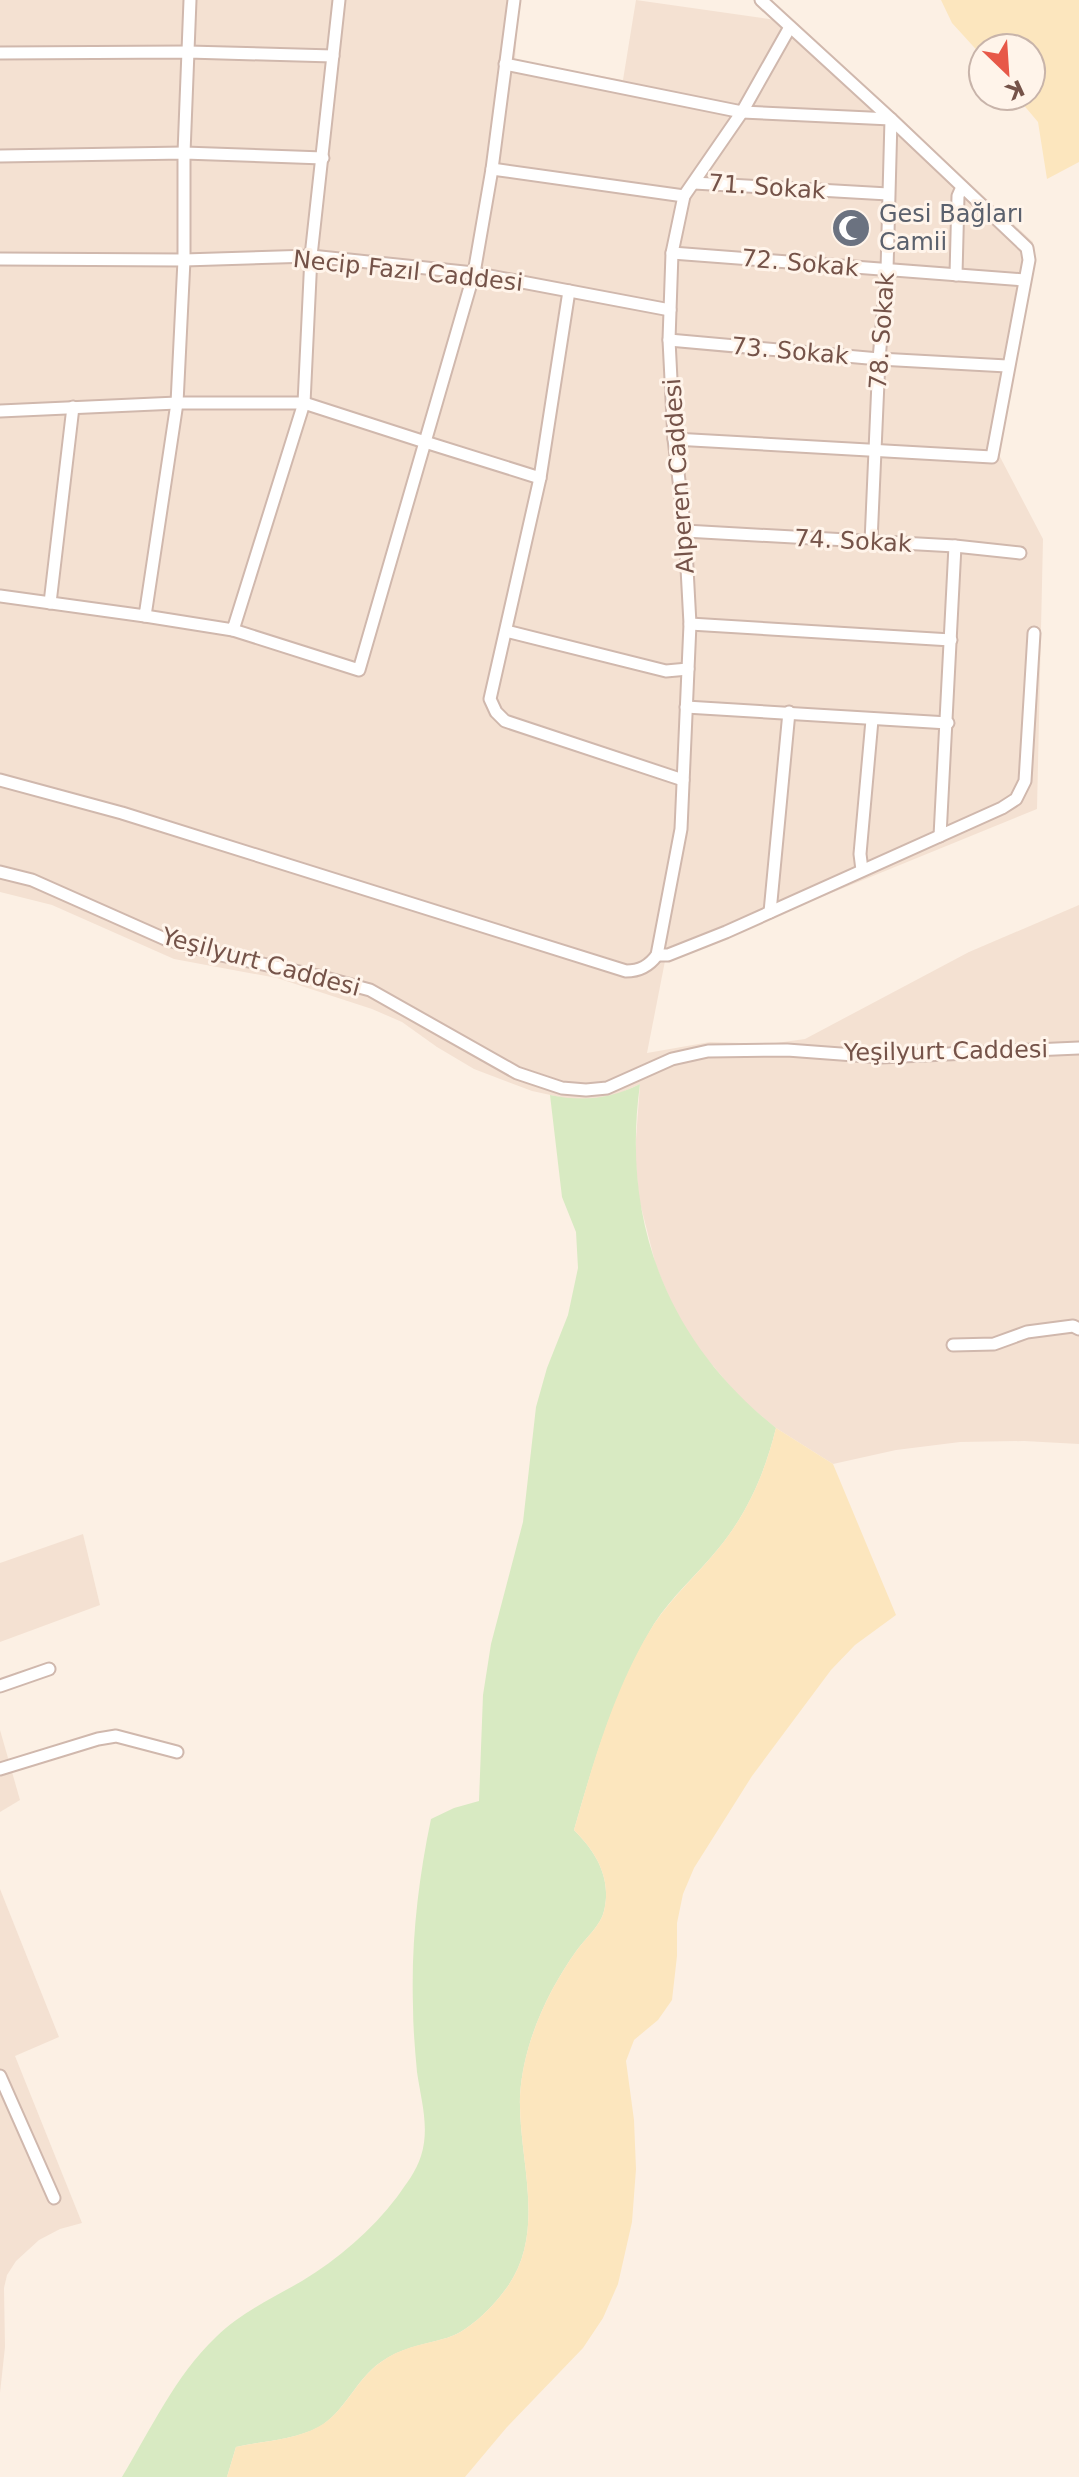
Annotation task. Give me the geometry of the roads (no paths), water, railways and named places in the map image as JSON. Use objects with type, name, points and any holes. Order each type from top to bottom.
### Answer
[{"type":"street","points":[[145,616],[177,403],[190,0]]},
{"type":"street","points":[[233,630],[304,403],[311,256],[339,0]]},
{"type":"street","points":[[0,596],[233,630],[359,670],[474,273],[492,169],[514,0]]},
{"type":"street","points":[[674,439],[992,457],[1029,256],[1024,245],[761,0]]},
{"type":"street","name":"Alperen Caddesi","points":[[657,955],[681,829],[690,624],[669,340],[672,253],[684,196],[742,112],[790,27]]},
{"type":"street","points":[[0,53],[188,52],[333,56]]},
{"type":"street","points":[[505,64],[742,112],[891,119]]},
{"type":"street","name":"78. Sokak","points":[[871,542],[879,359],[887,270],[891,119]]},
{"type":"street","points":[[0,156],[184,153],[323,158]]},
{"type":"street","points":[[492,169],[684,196]]},
{"type":"street","name":"71. Sokak","points":[[694,183],[888,194]]},
{"type":"street","points":[[956,275],[958,196],[962,187]]},
{"type":"street","name":"72. Sokak","points":[[672,253],[1024,280]]},
{"type":"street","name":"Necip Fazıl Caddesi","points":[[0,259],[184,260],[311,256],[474,273],[670,310]]},
{"type":"street","points":[[569,291],[540,478],[490,699],[505,721],[683,780]]},
{"type":"street","name":"73. Sokak","points":[[669,340],[879,359],[1007,366]]},
{"type":"street","points":[[0,411],[177,403],[304,403],[540,478]]},
{"type":"street","points":[[50,603],[73,407]]},
{"type":"street","name":"74. Sokak","points":[[685,531],[955,546],[1020,553]]},
{"type":"street","points":[[940,836],[955,546]]},
{"type":"street","points":[[690,624],[951,640]]},
{"type":"street","points":[[506,631],[666,671],[688,669]]},
{"type":"street","points":[[0,780],[165,826],[626,971],[644,968],[657,955],[668,955],[770,912],[1010,804],[1023,787],[1034,633]]},
{"type":"street","points":[[686,707],[948,723]]},
{"type":"street","points":[[770,912],[789,712]]},
{"type":"street","points":[[862,870],[860,854],[872,720]]},
{"type":"street","name":"Yeşilyurt Caddesi","points":[[0,872],[32,880],[165,939],[370,990],[517,1073],[562,1088],[607,1088],[672,1059],[708,1051],[787,1050],[881,1057],[1079,1048]]},
{"type":"street","points":[[953,1345],[994,1344],[1027,1332],[1073,1326],[1079,1329]]},
{"type":"street","points":[[0,1686],[49,1669]]},
{"type":"street","points":[[1,1766],[116,1736],[177,1752]]},
{"type":"street","points":[[0,2076],[4,2097],[54,2198]]},
{"type":"place","name":"Gesi Bağları Camii","points":[[851,228]]}]
